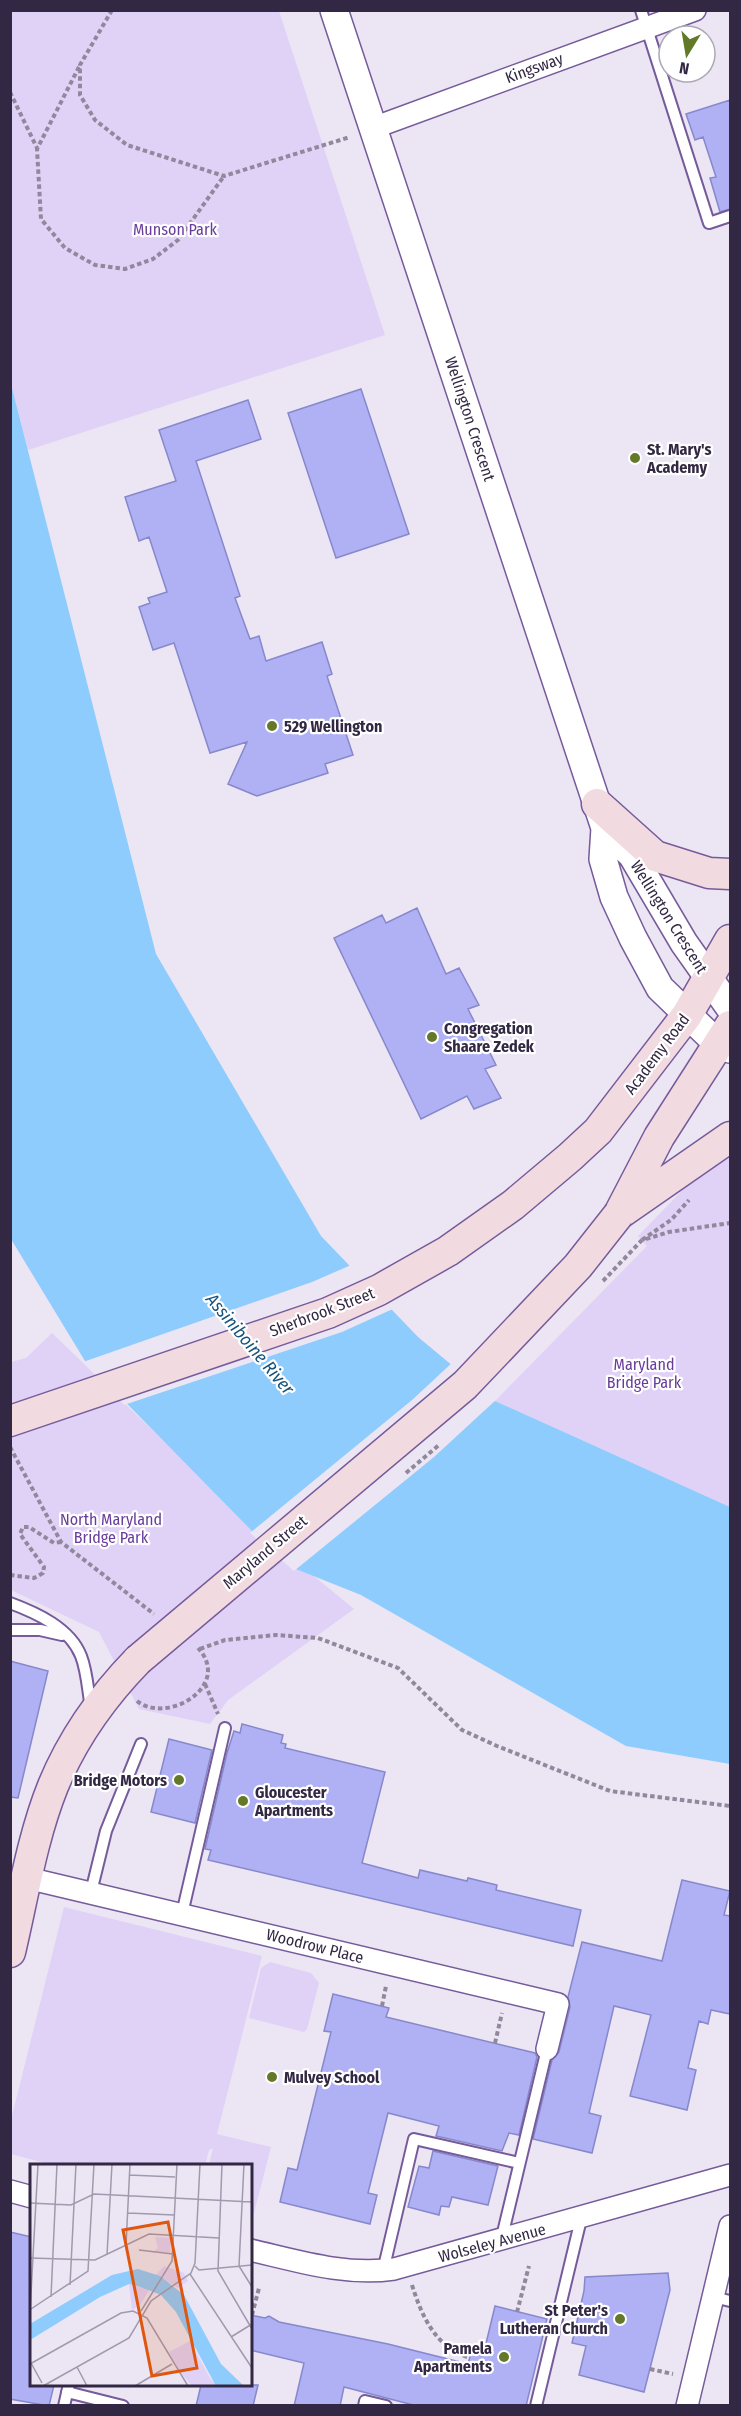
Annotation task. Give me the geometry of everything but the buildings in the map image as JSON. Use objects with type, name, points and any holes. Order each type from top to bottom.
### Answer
[{"type":"main road","points":[[601,816],[655,856],[709,873],[730,874]]},
{"type":"main road","name":"Academy Road","points":[[570,1157],[598,1131],[687,1016],[730,940]]},
{"type":"main road","points":[[620,1214],[659,1137],[727,1040]]},
{"type":"main road","points":[[620,1214],[730,1137]]},
{"type":"main road","name":"Sherbrook Street","points":[[10,1421],[328,1312],[379,1290],[448,1251],[513,1205],[570,1157]]},
{"type":"main road","name":"Maryland Street","points":[[10,1952],[21,1883],[52,1789],[66,1758],[119,1680],[138,1660],[465,1385],[549,1298],[620,1214]]},
{"type":"street","name":"Wellington Crescent","points":[[334,10],[601,816],[603,859],[614,897],[660,988],[687,1016],[727,1040]]},
{"type":"street","name":"Kingsway","points":[[373,128],[644,19],[695,10]]},
{"type":"street","name":"Wellington Crescent","points":[[601,816],[632,855],[647,885],[708,980],[730,1008]]},
{"type":"street","name":"Woodrow Place","points":[[21,1883],[91,1892],[558,2004],[547,2049]]},
{"type":"street","name":"Wolseley Avenue","points":[[252,2250],[328,2268],[383,2271],[581,2219],[730,2175]]},
{"type":"street","points":[[10,2191],[30,2196]]},
{"type":"street","points":[[687,2406],[722,2299],[730,2226]]},
{"type":"lane","points":[[644,19],[710,223],[730,216]]},
{"type":"lane","points":[[10,1603],[55,1625],[82,1657],[92,1717]]},
{"type":"lane","points":[[10,1630],[51,1631],[68,1638]]},
{"type":"lane","points":[[182,1914],[225,1728]]},
{"type":"lane","points":[[91,1892],[106,1831],[141,1744]]},
{"type":"lane","points":[[501,2241],[547,2049]]},
{"type":"lane","points":[[383,2271],[414,2139],[519,2163]]},
{"type":"lane","points":[[536,2406],[581,2219]]},
{"type":"lane","points":[[64,2406],[68,2388],[123,2406]]},
{"type":"lane","points":[[364,2406],[365,2401],[386,2406]]},
{"type":"path","points":[[37,149],[80,65],[112,10]]},
{"type":"path","points":[[80,65],[80,94],[95,120],[127,145],[224,176],[323,147],[373,128]]},
{"type":"path","points":[[10,92],[37,149],[41,219],[65,248],[95,265],[126,269],[153,259],[178,240],[224,176]]},
{"type":"path","points":[[642,1240],[669,1232],[730,1223]]},
{"type":"path","points":[[10,1447],[61,1542],[163,1621]]},
{"type":"path","points":[[10,1575],[34,1578],[43,1573],[44,1567],[20,1534],[23,1527],[29,1527],[54,1543],[61,1542]]},
{"type":"path","points":[[200,1649],[225,1640],[276,1635],[318,1638],[398,1668],[462,1730],[497,1746],[610,1791],[730,1806]]},
{"type":"path","points":[[137,1701],[144,1706],[156,1709],[180,1705],[206,1684],[210,1673],[208,1662],[200,1649],[190,1642]]},
{"type":"path","points":[[206,1684],[225,1728]]},
{"type":"path","points":[[382,2006],[388,1981]]},
{"type":"path","points":[[495,2043],[503,2009]]},
{"type":"path","points":[[406,2266],[417,2299],[433,2333],[446,2348],[470,2358]]},
{"type":"path","points":[[518,2312],[529,2266]]},
{"type":"path","points":[[252,2315],[259,2288]]},
{"type":"green space","name":"Munson Park","points":[[10,11],[279,11],[385,335],[28,450],[10,380]]},
{"type":"green space","name":"Maryland Bridge Park","points":[[730,1147],[730,1507],[495,1401],[647,1246],[638,1236],[703,1169]]},
{"type":"green space","name":"North Maryland Bridge Park","points":[[52,1333],[242,1517],[354,1609],[228,1700],[210,1724],[139,1709],[99,1632],[11,1590],[11,1362],[26,1358]]},
{"type":"green space","points":[[64,1907],[262,1956],[217,2134],[271,2147],[254,2213],[252,2212],[252,2164],[209,2164],[213,2148],[209,2150],[206,2164],[48,2164],[11,2154],[11,2120]]},
{"type":"green space","points":[[270,1962],[311,1973],[319,1983],[307,2029],[304,2032],[249,2018],[261,1968]]},
{"type":"water","name":"Assiniboine River","points":[[10,380],[156,954],[321,1236],[418,1337],[495,1401],[730,1507],[730,1764],[626,1746],[361,1595],[296,1569],[252,1531],[85,1361],[11,1239]]},
{"type":"pier","points":[[351,1265],[395,1308],[342,1332],[124,1405],[83,1362],[312,1282]]},
{"type":"pier","points":[[454,1361],[497,1399],[434,1457],[294,1571],[250,1533],[412,1400]]},
{"type":"place","name":"St. Mary's Academy","points":[[635,458]]},
{"type":"place","name":"529 Wellington","points":[[272,726]]},
{"type":"place","name":"Congregation Shaare Zedek","points":[[432,1037]]},
{"type":"place","name":"Bridge Motors","points":[[179,1780]]},
{"type":"place","name":"Gloucester Apartments","points":[[243,1801]]},
{"type":"place","name":"Mulvey School","points":[[272,2077]]},
{"type":"place","name":"St Peter's Lutheran Church","points":[[620,2319]]},
{"type":"place","name":"Pamela Apartments","points":[[504,2357]]}]
